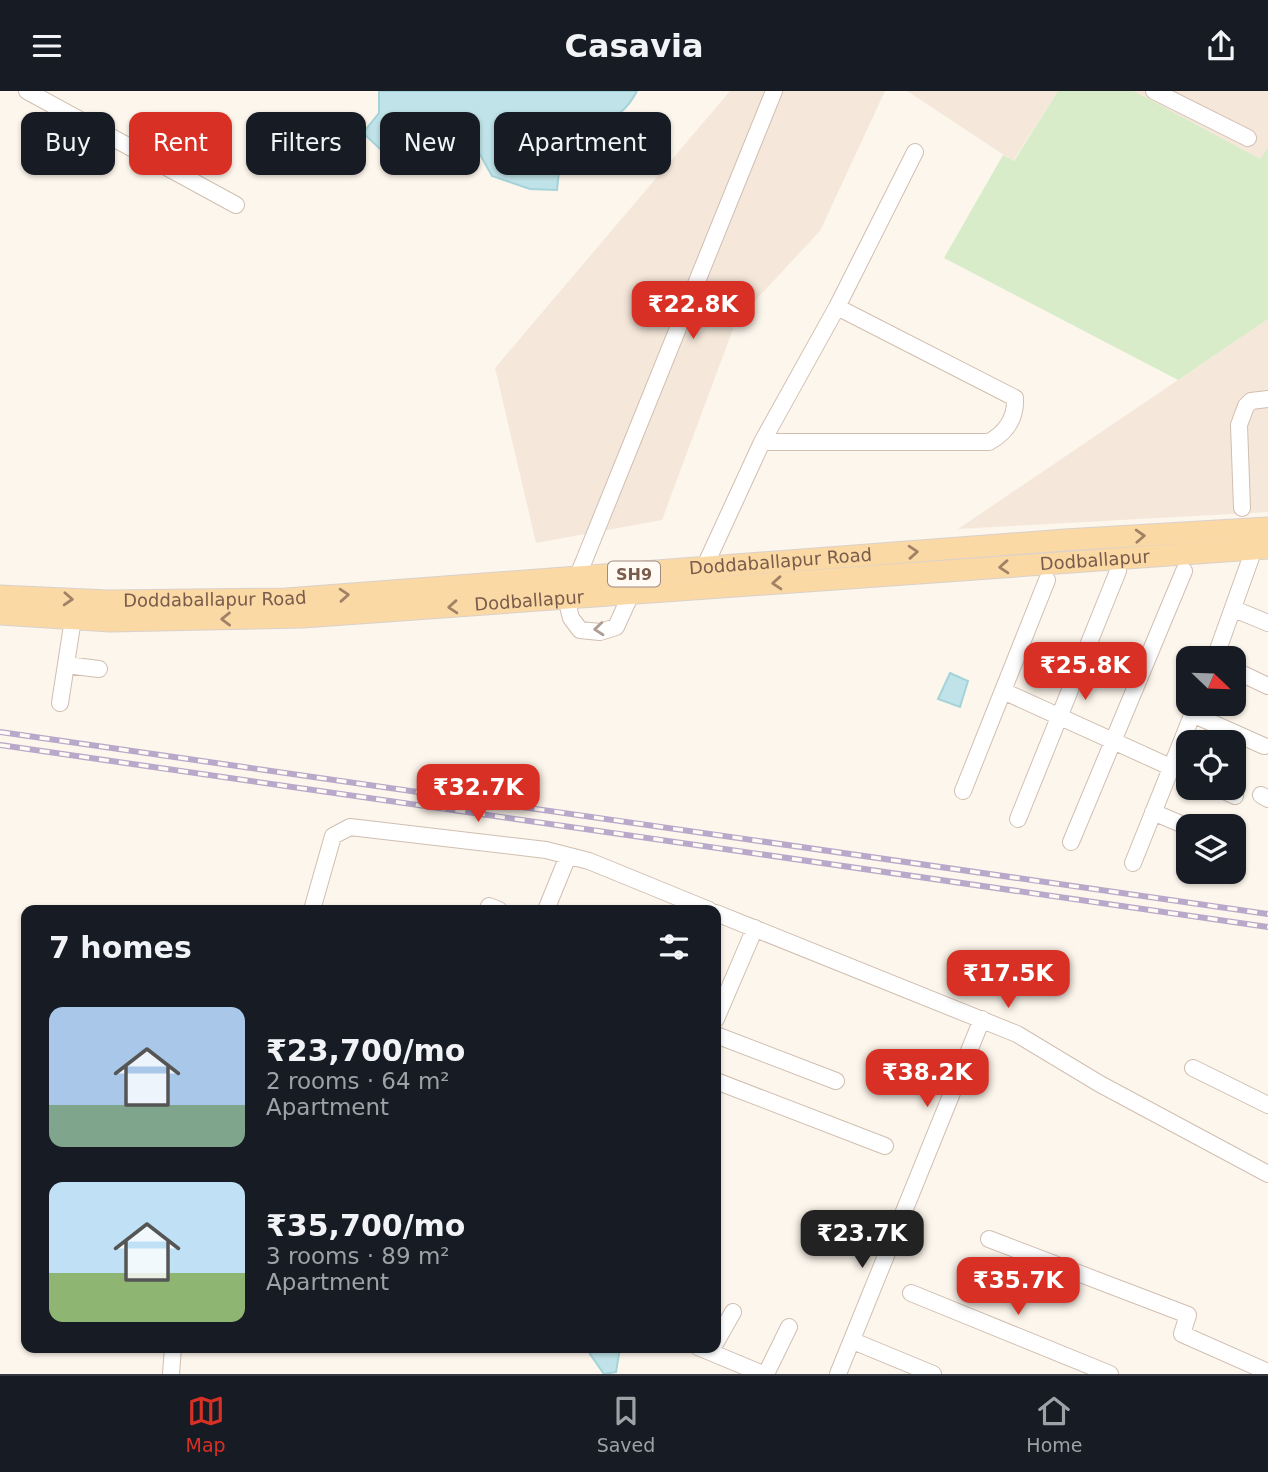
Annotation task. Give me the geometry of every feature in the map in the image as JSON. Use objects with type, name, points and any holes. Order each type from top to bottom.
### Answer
[{"type":"main road","name":"Doddaballapur Road","points":[[0,596],[109,601],[286,599],[1065,540],[1268,529]]},
{"type":"main road","name":"Dodballapur","points":[[0,614],[110,621],[303,617],[1261,549]]},
{"type":"street","points":[[27,91],[236,205]]},
{"type":"street","points":[[577,578],[774,91]]},
{"type":"street","points":[[1154,91],[1248,138]]},
{"type":"street","points":[[704,568],[762,442],[837,307],[915,152]]},
{"type":"street","points":[[762,442],[989,442],[1003,434],[1016,412],[1015,398],[837,307]]},
{"type":"street","points":[[1242,507],[1239,425],[1242,414],[1251,401],[1268,399]]},
{"type":"street","points":[[1220,646],[1261,549]]},
{"type":"street","points":[[1018,819],[1118,571]]},
{"type":"street","points":[[1071,842],[1184,571]]},
{"type":"street","points":[[963,791],[1047,580]]},
{"type":"street","points":[[566,598],[571,618],[580,629],[600,632],[615,627],[631,594]]},
{"type":"street","points":[[1234,609],[1268,623]]},
{"type":"street","points":[[60,703],[73,619]]},
{"type":"street","points":[[66,665],[99,669]]},
{"type":"street","points":[[1246,675],[1268,685]]},
{"type":"street","points":[[1003,691],[1176,769]]},
{"type":"street","points":[[1133,863],[1191,716]]},
{"type":"street","points":[[1207,716],[1264,746]]},
{"type":"street","points":[[1153,812],[1176,822]]},
{"type":"street","points":[[313,905],[333,837],[350,827],[546,850],[589,861],[697,905]]},
{"type":"street","points":[[548,905],[568,856]]},
{"type":"street","points":[[721,914],[1017,1034],[1100,1084],[1268,1174]]},
{"type":"street","points":[[722,987],[755,927]]},
{"type":"street","points":[[838,1374],[982,1019]]},
{"type":"street","points":[[721,1037],[836,1080]]},
{"type":"street","points":[[1194,1068],[1268,1105]]},
{"type":"street","points":[[721,1083],[885,1146]]},
{"type":"street","points":[[989,1239],[1188,1315],[1182,1334],[1268,1371]]},
{"type":"street","points":[[911,1293],[1110,1374]]},
{"type":"street","points":[[721,1330],[733,1312]]},
{"type":"street","points":[[721,1353],[765,1374],[789,1328]]},
{"type":"street","points":[[853,1341],[933,1374]]},
{"type":"street","points":[[171,1374],[173,1353]]},
{"type":"shaded area","points":[[730,91],[885,91],[820,231],[736,321],[662,520],[536,543],[495,368],[659,175],[671,175],[671,161]]},
{"type":"shaded area","points":[[907,91],[1058,91],[1013,161]]},
{"type":"shaded area","points":[[1134,91],[1268,91],[1268,148],[1261,160]]},
{"type":"shaded area","points":[[1268,319],[1268,512],[958,529],[1178,380]]},
{"type":"green space","points":[[1058,91],[1134,91],[1260,159],[1268,148],[1268,319],[1178,380],[944,258],[1003,155],[1014,161]]},
{"type":"water","points":[[379,91],[637,91],[621,112],[494,112],[494,175],[559,175],[557,190],[530,189],[492,176],[480,155],[480,112],[380,112],[380,149],[366,136],[366,129],[379,113]]},
{"type":"water","points":[[950,673],[968,681],[960,707],[938,699]]},
{"type":"water","points":[[619,1353],[616,1372],[604,1374],[590,1354]]},
{"type":"railway","points":[[0,732],[1268,914]]},
{"type":"railway","points":[[0,745],[1268,927]]}]
